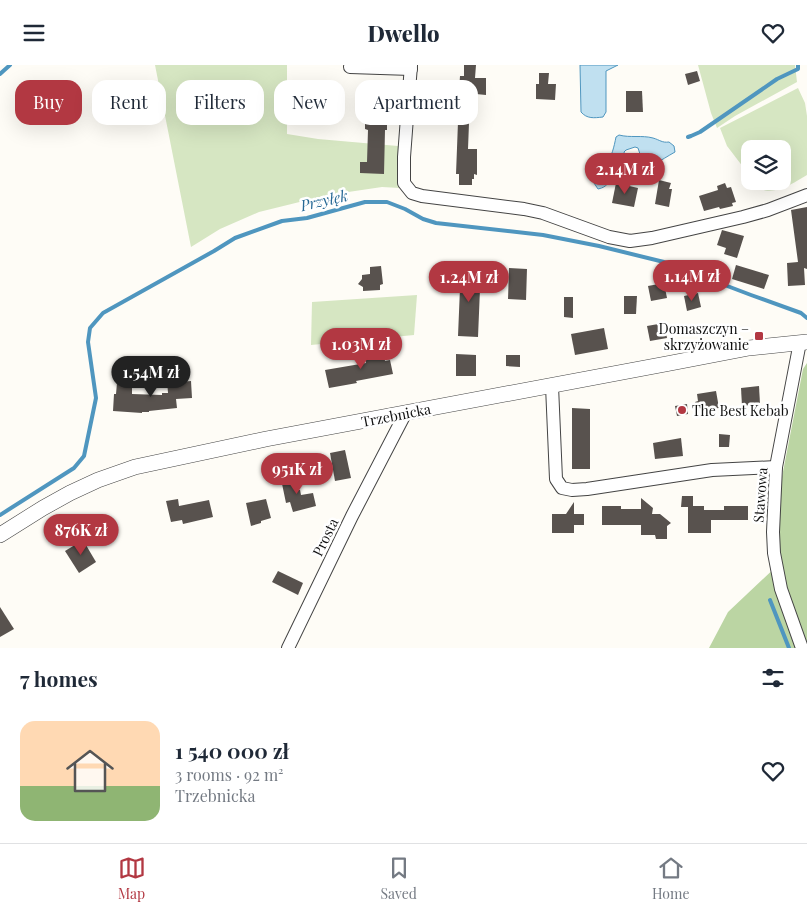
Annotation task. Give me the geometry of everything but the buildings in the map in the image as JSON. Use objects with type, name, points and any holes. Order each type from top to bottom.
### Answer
[{"type":"street","points":[[350,67],[411,67],[404,157],[404,183],[412,193],[422,196],[543,213],[609,237],[630,241],[652,238],[743,217],[768,210],[807,195]]},
{"type":"street","name":"Trzebnicka","points":[[0,535],[70,493],[98,480],[135,467],[266,439],[749,347],[804,342]]},
{"type":"street","name":"Stawowa","points":[[802,648],[781,589],[772,532],[776,467],[804,342]]},
{"type":"street","points":[[552,386],[556,479],[562,488],[579,490],[712,470],[776,467]]},
{"type":"street","name":"Prosta","points":[[288,648],[352,516],[405,414]]},
{"type":"green space","points":[[155,65],[287,65],[287,80],[274,80],[274,125],[287,125],[287,134],[318,139],[398,146],[400,188],[382,187],[328,195],[259,212],[220,229],[191,247],[166,121],[166,80],[158,80]]},
{"type":"green space","points":[[698,65],[795,65],[797,82],[717,128]]},
{"type":"green space","points":[[798,88],[805,103],[807,116],[807,175],[791,184],[791,140],[741,140],[741,164],[727,146],[720,128]]},
{"type":"green space","points":[[417,295],[414,335],[311,345],[312,302]]},
{"type":"green space","points":[[807,363],[807,648],[709,648],[728,612],[779,564],[777,533],[781,482],[803,369]]},
{"type":"water","points":[[580,65],[618,65],[606,71],[606,112],[603,117],[588,117],[581,112]]},
{"type":"water","points":[[619,135],[645,137],[669,142],[674,146],[675,152],[639,172],[614,178],[604,187],[598,189],[594,183],[610,158],[616,137]],"holes":[[[635,147],[638,148],[641,157],[639,160],[629,162],[624,152]]]},
{"type":"waterway","points":[[0,74],[10,65]]},
{"type":"waterway","points":[[688,137],[700,132],[777,79],[798,69],[798,65]]},
{"type":"waterway","name":"Przyłęk","points":[[0,515],[74,468],[84,456],[96,398],[88,342],[90,328],[103,313],[235,238],[282,221],[307,218],[365,202],[387,202],[436,223],[543,235],[664,262],[801,313],[807,318]]},
{"type":"waterway","points":[[770,600],[789,648]]},
{"type":"place","name":"Domaszczyn – skrzyżowanie","points":[[759,336]]},
{"type":"place","name":"The Best Kebab","points":[[682,410]]}]
